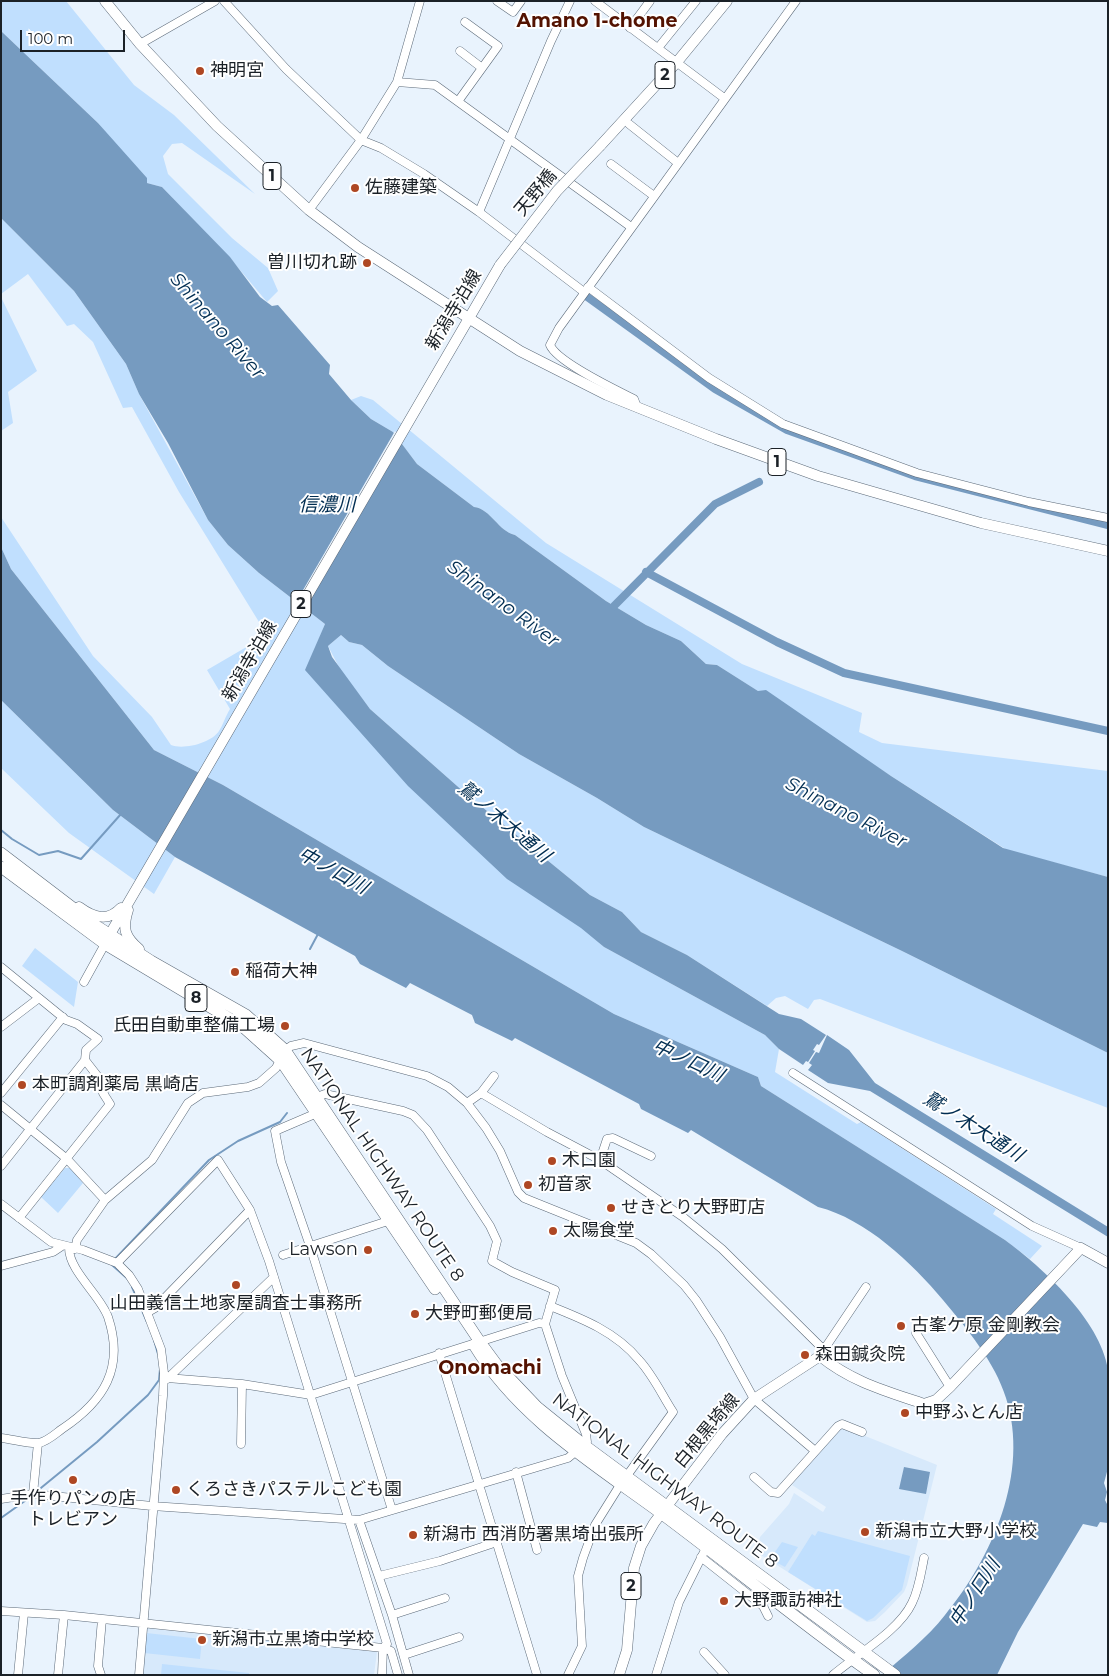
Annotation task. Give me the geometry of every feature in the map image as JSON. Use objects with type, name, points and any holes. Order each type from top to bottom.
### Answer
[{"type":"highway","name":"NATIONAL HIGHWAY ROUTE 8","points":[[1,853],[107,939],[145,957],[246,1015],[317,1097],[476,1343],[486,1365],[540,1423],[580,1448],[623,1481],[895,1675]]},
{"type":"highway","name":"NATIONAL HIGHWAY ROUTE 8","points":[[1,867],[107,939],[242,1026],[283,1056],[317,1113],[388,1221],[476,1343]]},
{"type":"highway","name":"NATIONAL HIGHWAY ROUTE 8","points":[[664,1509],[703,1552],[874,1675]]},
{"type":"main road","name":"1","points":[[104,1],[140,44],[217,126],[309,210],[358,247],[466,320],[520,351],[579,382],[637,407],[818,476],[981,523],[1108,551]]},
{"type":"main road","name":"2","points":[[677,62],[727,1]]},
{"type":"main road","name":"天野橋","points":[[500,265],[557,191],[677,62]]},
{"type":"main road","name":"新潟寺泊線","points":[[107,939],[466,320],[500,265]]},
{"type":"main road","points":[[56,896],[66,898],[83,910],[99,917],[115,915],[130,899]]},
{"type":"main road","points":[[130,899],[125,919],[125,933],[130,941],[144,953],[145,957]]},
{"type":"main road","points":[[822,1352],[849,1376],[924,1404],[930,1404],[950,1386],[1081,1248],[1108,1263]]},
{"type":"main road","name":"白根黒埼線","points":[[664,1509],[722,1434],[754,1400],[822,1352]]},
{"type":"main road","name":"2","points":[[619,1675],[627,1650],[634,1568],[641,1546],[664,1509]]},
{"type":"street","points":[[196,1],[204,8]]},
{"type":"street","points":[[140,44],[215,1]]},
{"type":"street","points":[[224,1],[286,69],[361,140],[381,148],[424,174],[710,378],[783,424],[917,473],[1029,502],[1108,518]]},
{"type":"street","points":[[309,210],[361,140],[397,82],[420,1]]},
{"type":"street","points":[[497,1],[513,12],[521,1]]},
{"type":"street","points":[[479,212],[570,1]]},
{"type":"street","points":[[595,1],[724,98]]},
{"type":"street","points":[[630,28],[650,1]]},
{"type":"street","points":[[658,48],[696,1]]},
{"type":"street","points":[[637,407],[634,398],[600,382],[552,350],[550,345],[555,334],[631,227],[796,1]]},
{"type":"street","points":[[459,100],[498,46],[465,22]]},
{"type":"street","points":[[460,51],[482,68]]},
{"type":"street","points":[[397,82],[435,84],[631,227]]},
{"type":"street","points":[[629,124],[678,163]]},
{"type":"street","points":[[611,164],[654,196]]},
{"type":"street","points":[[84,982],[107,939]]},
{"type":"street","points":[[1,967],[63,1017],[98,1039],[86,1050],[85,1060],[1,1166]]},
{"type":"street","points":[[1,1027],[39,998]]},
{"type":"street","points":[[1,1093],[63,1017]]},
{"type":"street","points":[[1,1266],[69,1248],[106,1200],[152,1160],[188,1103],[203,1093],[248,1087],[259,1082],[291,1046],[304,1043],[427,1076],[448,1087],[467,1103],[486,1128],[500,1151],[518,1192],[524,1198],[636,1243],[651,1254],[684,1285],[709,1318],[754,1400],[814,1450]]},
{"type":"street","points":[[19,1218],[110,1104],[103,1094],[106,1087],[85,1060]]},
{"type":"street","points":[[793,1073],[1032,1226],[1081,1248]]},
{"type":"street","points":[[467,1103],[481,1093],[494,1076]]},
{"type":"street","points":[[481,1093],[547,1132],[600,1160],[701,1232],[822,1352],[866,1287]]},
{"type":"street","points":[[1,1499],[33,1494],[152,1506],[359,1520],[568,1458],[587,1442],[586,1434],[562,1376],[546,1324],[555,1290],[512,1272],[492,1261],[497,1241],[490,1226],[427,1130],[413,1115],[403,1111],[325,1094],[317,1097]]},
{"type":"street","points":[[1,1105],[67,1159],[106,1200]]},
{"type":"street","points":[[317,1113],[275,1130],[280,1162],[310,1246],[392,1510]]},
{"type":"street","points":[[600,1160],[607,1139],[613,1138],[651,1156]]},
{"type":"street","points":[[117,1263],[218,1160],[250,1210],[274,1276],[387,1644],[383,1648],[382,1675]]},
{"type":"street","points":[[1,1204],[52,1242],[117,1263],[134,1282],[148,1312],[161,1349],[165,1380],[152,1506],[139,1675]]},
{"type":"street","points":[[148,1312],[155,1308],[250,1210]]},
{"type":"street","points":[[283,1256],[388,1221]]},
{"type":"street","points":[[1,1438],[38,1443],[46,1440],[75,1421],[95,1403],[106,1386],[112,1362],[113,1336],[107,1314],[74,1263],[69,1254],[69,1248]]},
{"type":"street","points":[[165,1380],[274,1276]]},
{"type":"street","points":[[550,1306],[588,1322],[623,1344],[640,1360],[674,1412],[623,1481],[594,1525],[582,1558],[578,1576],[582,1646],[568,1675]]},
{"type":"street","points":[[165,1380],[242,1384],[311,1395],[439,1353],[539,1323],[546,1324]]},
{"type":"street","points":[[916,1333],[950,1386]]},
{"type":"street","points":[[439,1353],[537,1675]]},
{"type":"street","points":[[241,1444],[242,1384]]},
{"type":"street","points":[[754,1477],[771,1492],[778,1493],[814,1450],[838,1426],[842,1424],[862,1432]]},
{"type":"street","points":[[33,1494],[38,1443]]},
{"type":"street","points":[[516,1472],[537,1550]]},
{"type":"street","points":[[359,1520],[392,1615],[409,1675]]},
{"type":"street","points":[[379,1576],[440,1561],[497,1542]]},
{"type":"street","points":[[656,1675],[679,1602],[703,1552],[763,1606],[768,1616]]},
{"type":"street","points":[[833,1675],[866,1654],[907,1612],[915,1594],[924,1558]]},
{"type":"street","points":[[392,1615],[445,1598]]},
{"type":"street","points":[[1,1610],[383,1648],[391,1651],[398,1675]]},
{"type":"street","points":[[18,1675],[24,1613]]},
{"type":"street","points":[[58,1675],[64,1615]]},
{"type":"street","points":[[101,1675],[98,1666],[102,1619]]},
{"type":"street","points":[[404,1655],[459,1637]]},
{"type":"street","points":[[704,1652],[725,1675]]},
{"type":"shaded area","points":[[1,1],[66,1],[134,85],[174,115],[255,194],[182,143],[172,144],[163,156],[168,174],[232,238],[268,268],[278,291],[267,302],[229,257],[162,187],[147,183],[98,123],[1,31]]},
{"type":"shaded area","points":[[1,218],[74,291],[126,364],[139,394],[208,520],[228,545],[259,573],[325,624],[306,670],[604,947],[765,1035],[779,1049],[775,1072],[857,1124],[861,1122],[996,1209],[993,1214],[1042,1246],[1030,1259],[1005,1240],[761,1086],[758,1077],[614,1014],[223,785],[154,750],[11,569],[1,547],[1,517],[93,656],[152,717],[171,745],[183,747],[204,742],[219,731],[230,709],[207,670],[267,635],[179,492],[132,407],[123,408],[93,342],[74,324],[67,326],[28,274],[1,294]]},
{"type":"shaded area","points":[[1,297],[37,371],[8,392],[13,423],[1,431]]},
{"type":"shaded area","points":[[361,396],[373,400],[546,543],[742,664],[862,713],[859,732],[882,743],[1108,771],[1108,877],[1007,850],[717,665],[706,664],[681,641],[646,625],[606,601],[515,535],[509,533],[485,512],[474,507],[417,464],[393,432],[371,419],[351,400]]},
{"type":"shaded area","points":[[341,635],[349,642],[362,645],[388,666],[519,754],[644,827],[1108,1053],[1108,1108],[820,999],[814,1000],[808,1009],[785,996],[776,998],[767,1006],[687,955],[641,932],[622,912],[590,895],[465,793],[370,709],[341,671],[328,646]]},
{"type":"shaded area","points":[[1,700],[113,810],[175,857],[154,894],[69,833],[1,768]]},
{"type":"shaded area","points":[[35,948],[78,982],[74,1007],[22,966]]},
{"type":"shaded area","points":[[65,1168],[70,1168],[83,1183],[58,1213],[41,1197]]},
{"type":"shaded area","name":"新潟市立大野小学校","points":[[843,1427],[937,1465],[907,1585],[904,1592],[875,1621],[867,1622],[753,1550],[760,1537],[789,1504],[794,1493],[823,1512],[826,1507],[792,1485],[804,1468]]},
{"type":"shaded area","points":[[818,1531],[910,1556],[902,1590],[873,1618],[867,1621],[788,1572],[812,1534],[815,1536]]},
{"type":"shaded area","points":[[782,1542],[798,1547],[785,1567],[770,1559]]},
{"type":"shaded area","name":"新潟市立黒埼中学校","points":[[144,1628],[377,1652],[374,1675],[139,1675]]},
{"type":"shaded area","points":[[146,1633],[202,1639],[200,1659],[144,1653]]},
{"type":"shaded area","points":[[162,1664],[249,1673],[249,1675],[161,1675]]},
{"type":"water","name":"信濃川","points":[[1,31],[98,123],[147,178],[147,183],[162,187],[230,257],[260,297],[272,306],[278,305],[330,365],[329,374],[351,400],[371,419],[393,432],[417,464],[474,507],[485,512],[509,533],[515,535],[606,601],[646,625],[681,641],[706,664],[717,665],[758,691],[766,690],[891,776],[1003,848],[1108,877],[1108,1053],[644,827],[519,754],[388,666],[362,645],[349,642],[341,635],[328,646],[332,657],[370,709],[465,793],[590,895],[622,912],[641,932],[687,955],[779,1014],[801,1019],[826,1035],[813,1050],[815,1051],[808,1062],[806,1061],[803,1065],[779,1049],[765,1035],[604,947],[581,928],[507,879],[408,786],[305,670],[325,624],[259,573],[228,545],[208,520],[168,443],[139,394],[126,364],[74,291],[1,218]]},
{"type":"water","name":"中ノ口川","points":[[1,547],[11,569],[154,750],[223,785],[614,1014],[758,1077],[761,1086],[1005,1240],[1036,1265],[1068,1297],[1094,1332],[1103,1351],[1108,1369],[1108,1468],[1104,1483],[1107,1492],[1105,1500],[1108,1506],[1108,1523],[1100,1522],[1097,1527],[1083,1524],[1018,1632],[997,1675],[882,1675],[931,1631],[962,1592],[978,1568],[991,1541],[1010,1485],[1013,1456],[1012,1427],[1006,1398],[1001,1385],[979,1346],[931,1286],[887,1244],[853,1221],[818,1207],[691,1130],[688,1133],[641,1109],[639,1104],[515,1038],[512,1041],[475,1023],[472,1015],[410,983],[406,988],[360,964],[355,956],[175,857],[113,810],[1,700]]},
{"type":"water","points":[[827,1035],[849,1050],[875,1083],[1108,1227],[1108,1237],[870,1091],[828,1083],[808,1070],[812,1065],[809,1063],[816,1052],[819,1053]]},
{"type":"water","points":[[904,1467],[930,1472],[926,1494],[899,1489]]},
{"type":"pier","points":[[395,431],[401,439],[302,610],[295,604]]},
{"type":"waterway","points":[[586,296],[715,389],[787,430],[915,476],[1108,525]]},
{"type":"waterway","points":[[614,606],[715,504],[759,482]]},
{"type":"waterway","points":[[646,572],[777,642],[844,673],[1108,731]]},
{"type":"waterway","points":[[1,830],[39,855],[58,851],[81,859],[121,814]]},
{"type":"waterway","points":[[310,949],[318,934]]},
{"type":"waterway","points":[[114,1260],[209,1160],[238,1141],[280,1122],[287,1113]]},
{"type":"waterway","points":[[112,1265],[129,1280]]},
{"type":"waterway","points":[[132,1287],[147,1322]]},
{"type":"waterway","points":[[154,1340],[158,1354]]},
{"type":"waterway","points":[[36,1492],[97,1442],[148,1395],[159,1380],[160,1369]]},
{"type":"waterway","points":[[1,1518],[29,1498]]},
{"type":"place","name":"神明宮","points":[[200,71]]},
{"type":"place","name":"佐藤建築","points":[[355,188]]},
{"type":"place","name":"曽川切れ跡","points":[[367,263]]},
{"type":"place","name":"稲荷大神","points":[[235,972]]},
{"type":"place","name":"氏田自動車整備工場","points":[[285,1026]]},
{"type":"place","name":"本町調剤薬局 黒崎店","points":[[22,1085]]},
{"type":"place","name":"木口園","points":[[552,1161]]},
{"type":"place","name":"初音家","points":[[528,1185]]},
{"type":"place","name":"せきとり大野町店","points":[[611,1208]]},
{"type":"place","name":"太陽食堂","points":[[553,1231]]},
{"type":"place","name":"Lawson","points":[[368,1250]]},
{"type":"place","name":"山田義信土地家屋調査士事務所","points":[[236,1285]]},
{"type":"place","name":"大野町郵便局","points":[[415,1314]]},
{"type":"place","name":"古峯ケ原 金剛教会","points":[[901,1326]]},
{"type":"place","name":"森田鍼灸院","points":[[805,1355]]},
{"type":"place","name":"中野ふとん店","points":[[905,1413]]},
{"type":"place","name":"手作りパンの店 トレビアン","points":[[73,1480]]},
{"type":"place","name":"くろさきパステルこども園","points":[[176,1490]]},
{"type":"place","name":"新潟市立大野小学校","points":[[865,1532]]},
{"type":"place","name":"新潟市 西消防署黒埼出張所","points":[[413,1535]]},
{"type":"place","name":"大野諏訪神社","points":[[724,1601]]},
{"type":"place","name":"新潟市立黒埼中学校","points":[[202,1640]]},
{"type":"district","name":"Amano 1-chome","points":[[597,21]]},
{"type":"district","name":"Onomachi","points":[[490,1368]]},
{"type":"water label","name":"Shinano River","points":[[217,326]]},
{"type":"water label","name":"Shinano River","points":[[503,604]]},
{"type":"water label","name":"Shinano River","points":[[846,813]]},
{"type":"water label","name":"鷲ノ木大通川","points":[[504,822]]},
{"type":"water label","name":"鷲ノ木大通川","points":[[973,1127]]}]
